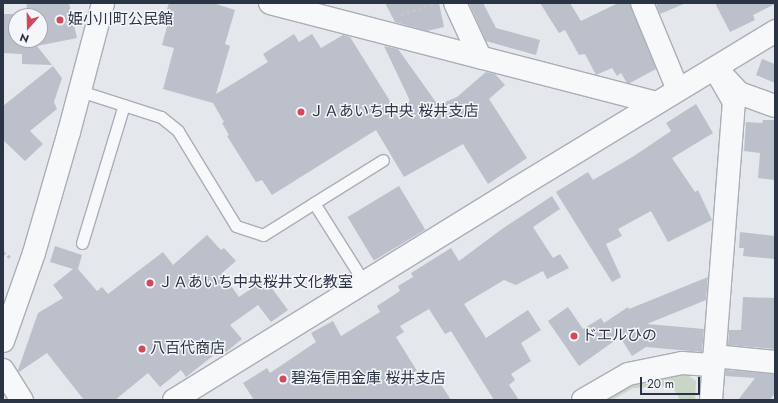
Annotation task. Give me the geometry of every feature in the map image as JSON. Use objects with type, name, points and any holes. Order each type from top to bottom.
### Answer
[{"type":"street","points":[[3,341],[34,253],[80,91],[103,3]]},
{"type":"street","points":[[270,3],[656,103]]},
{"type":"street","points":[[454,3],[480,57]]},
{"type":"street","points":[[642,3],[678,90]]},
{"type":"street","points":[[174,400],[775,31]]},
{"type":"street","points":[[715,69],[739,93],[775,106]]},
{"type":"street","points":[[711,400],[734,102],[715,69]]},
{"type":"street","points":[[583,400],[628,374],[682,363],[714,361],[775,362]]},
{"type":"street","points":[[3,370],[22,400]]},
{"type":"lane","points":[[80,91],[161,117],[178,131],[236,226],[264,235],[382,160]]},
{"type":"lane","points":[[82,243],[124,105]]},
{"type":"lane","points":[[314,203],[364,282]]},
{"type":"green space","points":[[686,374],[696,381],[695,400],[680,400],[672,386],[633,388],[612,400],[603,400],[631,384]]},
{"type":"building","points":[[27,3],[69,3],[77,38],[48,44],[48,8],[27,8]]},
{"type":"building","points":[[169,3],[213,3],[235,10],[225,44],[230,46],[216,94],[268,62],[263,54],[294,34],[299,42],[312,34],[321,48],[343,35],[350,37],[395,109],[410,101],[384,46],[398,49],[438,105],[457,97],[486,72],[495,74],[505,85],[489,99],[527,158],[488,184],[463,144],[404,177],[376,130],[272,195],[262,180],[256,182],[227,136],[229,135],[222,123],[224,122],[213,103],[163,89],[174,48],[162,45],[169,19],[164,18]]},
{"type":"building","points":[[385,3],[439,3],[444,27],[427,31],[395,22]]},
{"type":"building","points":[[469,3],[483,3],[496,28],[540,40],[536,55],[486,41]]},
{"type":"building","points":[[540,3],[570,3],[581,21],[618,3],[630,3],[656,69],[630,83],[627,83],[621,73],[617,76],[612,68],[596,75],[585,54],[579,55],[565,30],[559,33]]},
{"type":"building","points":[[656,3],[686,3],[660,14]]},
{"type":"building","points":[[715,3],[775,4],[753,15],[755,20],[730,32]]},
{"type":"building","points":[[3,14],[8,14],[8,48],[39,48],[52,65],[22,64],[22,54],[3,53]]},
{"type":"building","points":[[762,59],[775,64],[775,83],[756,75]]},
{"type":"building","points":[[53,66],[62,78],[54,102],[57,109],[30,131],[43,144],[25,161],[3,140],[3,106]]},
{"type":"building","points":[[696,104],[713,133],[672,158],[695,192],[698,190],[712,220],[668,242],[651,211],[618,229],[622,236],[606,244],[621,277],[612,282],[556,192],[588,172],[593,180],[634,156],[671,131],[666,123]]},
{"type":"building","points":[[763,120],[775,120],[775,180],[758,178],[760,153],[744,151],[746,122],[762,123]]},
{"type":"building","points":[[399,186],[425,230],[374,261],[348,217]]},
{"type":"building","points":[[552,196],[560,209],[533,227],[553,258],[560,254],[569,268],[547,279],[543,271],[516,285],[504,280],[464,304],[486,338],[528,310],[541,330],[521,343],[531,361],[511,374],[515,380],[509,385],[519,400],[494,400],[451,331],[445,334],[429,309],[400,326],[404,332],[396,337],[425,384],[436,377],[451,400],[254,400],[243,383],[267,368],[270,373],[316,342],[311,333],[333,321],[341,336],[380,312],[377,306],[400,291],[398,286],[413,277],[411,273],[451,248],[459,261],[502,229]]},
{"type":"building","points":[[740,232],[775,236],[775,259],[743,256],[744,248],[739,248]]},
{"type":"building","points":[[207,235],[221,250],[224,248],[236,261],[222,273],[239,297],[265,279],[288,310],[271,322],[258,305],[230,325],[242,339],[226,352],[223,348],[186,377],[181,370],[160,387],[148,373],[115,400],[84,400],[47,353],[19,372],[18,370],[38,313],[63,298],[53,285],[73,269],[50,262],[55,246],[82,255],[78,269],[97,291],[102,287],[108,294],[163,252],[173,265]]},
{"type":"building","points":[[708,277],[706,300],[647,324],[704,329],[702,352],[646,347],[632,356],[620,337],[579,366],[548,321],[568,307],[583,329],[601,318],[604,323],[628,307],[629,309]]},
{"type":"building","points":[[743,297],[775,298],[775,349],[728,345],[729,330],[741,330]]},
{"type":"building","points":[[726,370],[775,374],[775,393],[770,400],[738,400],[755,378],[725,376]]},
{"type":"place","name":"姫小川町公民館","points":[[60,20]]},
{"type":"place","name":"ＪＡあいち中央 桜井支店","points":[[301,112]]},
{"type":"place","name":"ＪＡあいち中央桜井文化教室","points":[[150,283]]},
{"type":"place","name":"ドエルひの","points":[[574,336]]},
{"type":"place","name":"八百代商店","points":[[142,349]]},
{"type":"place","name":"碧海信用金庫 桜井支店","points":[[283,379]]}]
